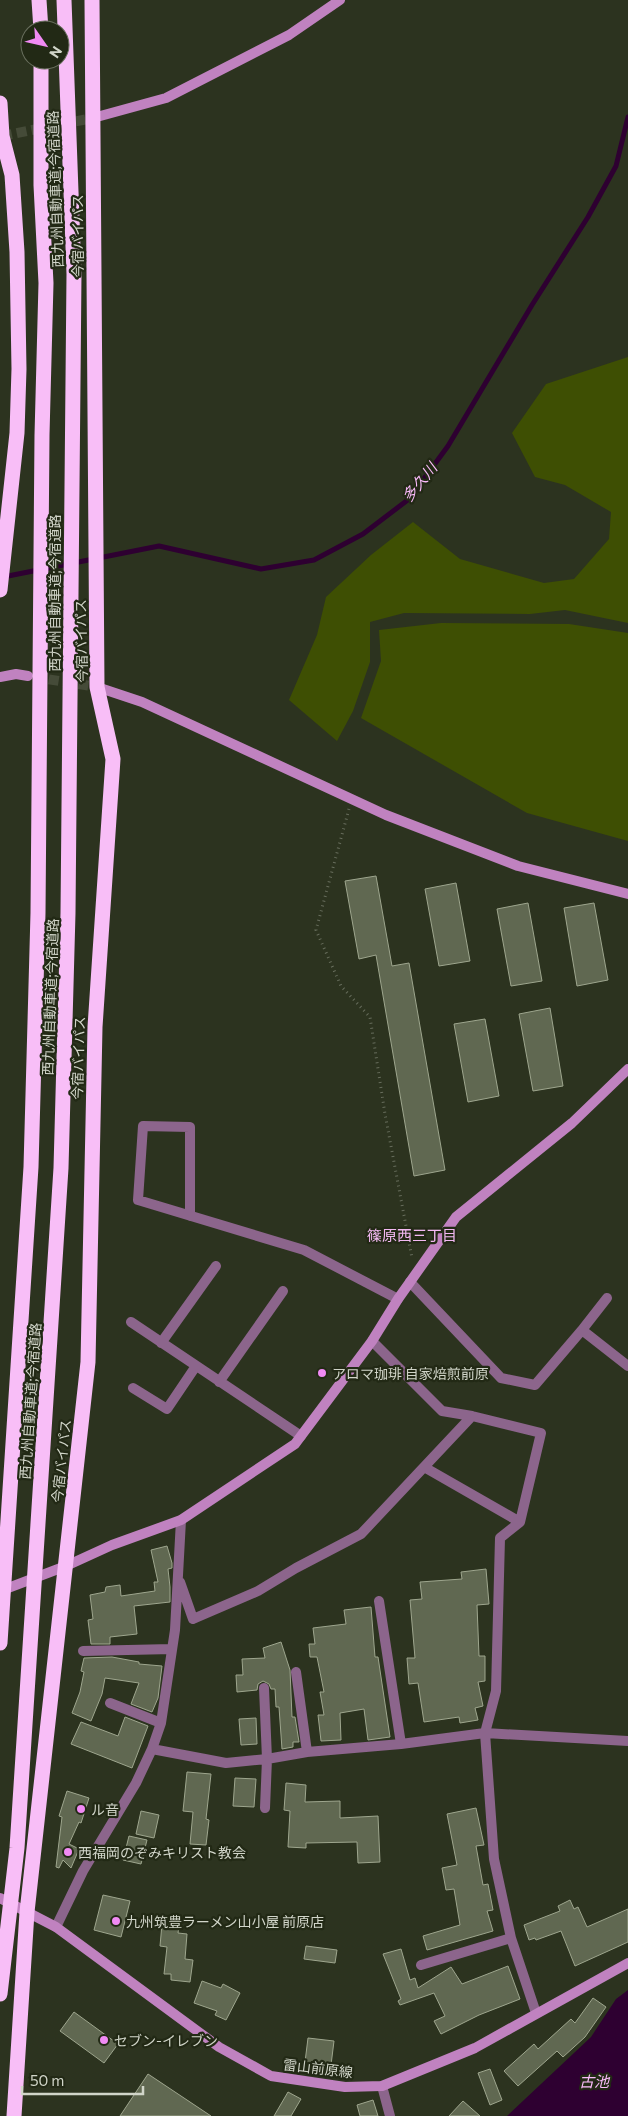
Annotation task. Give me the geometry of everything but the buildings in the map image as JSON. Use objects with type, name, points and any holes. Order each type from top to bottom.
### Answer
[{"type":"highway","points":[[39,0],[41,20]]},
{"type":"highway","name":"西九州自動車道;今宿道路","points":[[0,1994],[17,1848],[61,1168],[68,913],[74,274],[64,0]]},
{"type":"highway","name":"今宿バイパス","points":[[14,2116],[27,1912],[53,1663],[66,1566],[88,1362],[95,1027],[113,759],[97,687],[92,0]]},
{"type":"highway","name":"西九州自動車道;今宿道路","points":[[0,1643],[31,1167],[38,913],[42,435],[46,283],[41,185],[41,70]]},
{"type":"highway","points":[[0,103],[1,136],[12,175],[18,252],[17,432],[0,590]]},
{"type":"street","points":[[92,118],[166,98],[289,35],[340,0]]},
{"type":"street","points":[[0,677],[16,674],[28,676]]},
{"type":"street","points":[[97,687],[142,702],[386,815],[518,866],[628,894]]},
{"type":"street","points":[[0,1591],[181,1520],[295,1444],[372,1341],[398,1298],[456,1217],[572,1123],[628,1069]]},
{"type":"street","points":[[190,1216],[190,1126],[143,1126],[138,1200],[190,1216],[304,1250],[398,1298]]},
{"type":"street","points":[[161,1343],[216,1266]]},
{"type":"street","points":[[413,1278],[501,1378],[535,1385],[607,1298]]},
{"type":"street","points":[[219,1382],[282,1291]]},
{"type":"street","points":[[132,1322],[300,1436]]},
{"type":"street","points":[[582,1330],[628,1366]]},
{"type":"street","points":[[372,1341],[442,1412],[472,1416],[541,1433],[520,1522],[500,1538],[496,1692],[485,1733],[494,1860],[511,1938],[536,2013]]},
{"type":"street","points":[[133,1388],[166,1409],[196,1366]]},
{"type":"street","points":[[178,1577],[193,1618],[258,1592],[296,1568],[361,1534],[472,1416]]},
{"type":"street","points":[[424,1467],[520,1522]]},
{"type":"street","points":[[56,1926],[83,1871],[136,1783],[152,1749],[161,1723],[172,1649],[181,1520]]},
{"type":"street","points":[[379,1601],[401,1744]]},
{"type":"street","points":[[83,1651],[172,1649]]},
{"type":"street","points":[[296,1672],[307,1752]]},
{"type":"street","points":[[264,1688],[267,1759],[264,1808]]},
{"type":"street","points":[[110,1704],[161,1723]]},
{"type":"street","points":[[152,1749],[226,1762],[267,1759],[307,1752],[401,1744],[485,1733],[628,1741]]},
{"type":"street","name":"雷山前原線","points":[[0,1898],[56,1926],[219,2047],[272,2076],[344,2087],[382,2086],[475,2048],[628,1963]]},
{"type":"street","points":[[421,1965],[511,1938]]},
{"type":"street","points":[[382,2086],[390,2116]]},
{"type":"path","points":[[352,799],[316,930],[341,986],[370,1017],[413,1278]]},
{"type":"green space","points":[[628,357],[628,623],[565,610],[530,614],[404,613],[370,622],[370,662],[353,711],[337,741],[289,700],[317,635],[326,597],[371,555],[413,522],[460,559],[544,583],[574,579],[609,539],[611,512],[565,485],[535,477],[512,433],[546,384]]},
{"type":"green space","points":[[441,623],[569,624],[628,633],[628,841],[527,813],[361,718],[381,661],[379,630]]},
{"type":"water","name":"古池","points":[[628,1990],[628,2116],[507,2116],[591,2037],[616,1999]]},
{"type":"waterway","name":"多久川","points":[[3,577],[159,546],[261,569],[314,560],[363,534],[409,499],[448,446],[532,305],[588,217],[616,166],[628,117]]},
{"type":"tunnel","points":[[2,136],[93,118]]},
{"type":"tunnel","points":[[34,677],[97,687]]},
{"type":"place","name":"アロマ珈琲 自家焙煎前原","points":[[322,1373]]},
{"type":"place","name":"ル音","points":[[81,1809]]},
{"type":"place","name":"西福岡のぞみキリスト教会","points":[[68,1852]]},
{"type":"place","name":"九州筑豊ラーメン山小屋 前原店","points":[[116,1921]]},
{"type":"place","name":"セブン-イレブン","points":[[104,2040]]},
{"type":"district","name":"篠原西三丁目","points":[[412,1235]]}]
